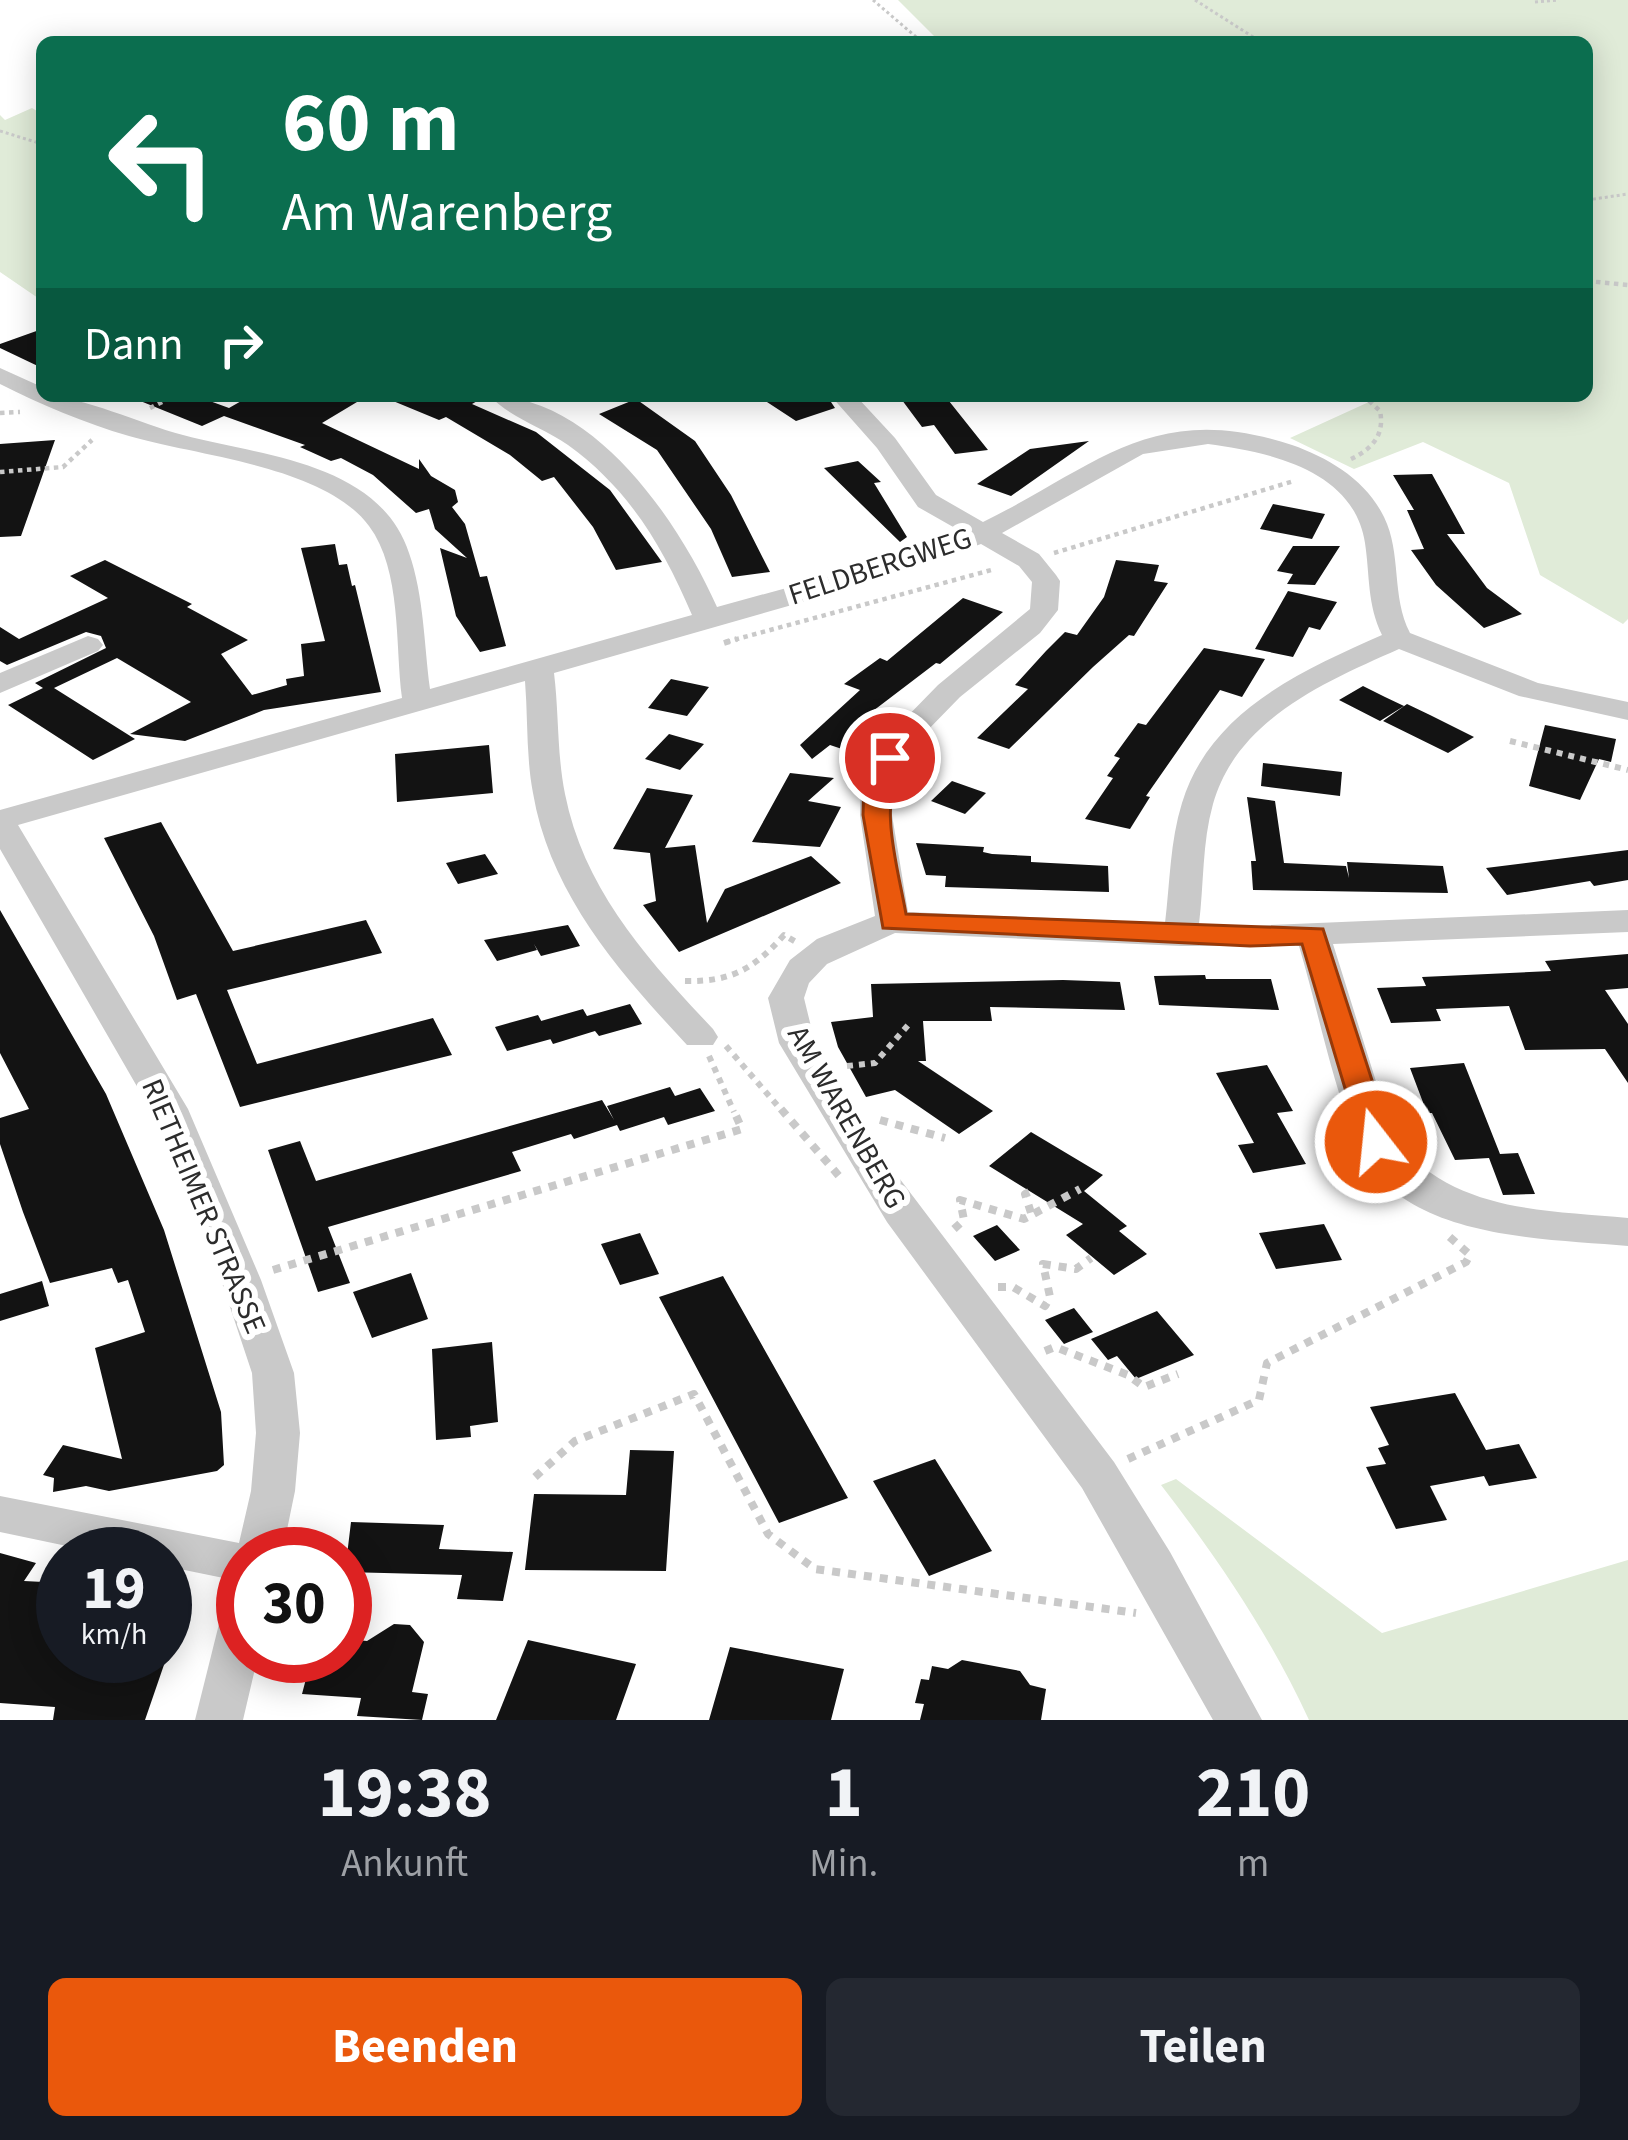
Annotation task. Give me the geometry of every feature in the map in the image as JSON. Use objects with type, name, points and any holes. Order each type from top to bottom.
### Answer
[{"type":"street","points":[[0,375],[36,393]]},
{"type":"street","points":[[58,402],[118,424],[309,475],[340,489],[372,514],[394,545],[417,701]]},
{"type":"street","points":[[513,402],[584,441],[650,506],[675,543],[708,619]]},
{"type":"street","points":[[848,402],[886,443],[927,501],[1041,571],[1046,581],[1044,610],[1030,628],[949,691],[890,758],[877,783],[879,836],[893,922]]},
{"type":"street","name":"FELDBERGWEG","points":[[0,820],[896,565],[980,535],[1039,504],[1119,452],[1151,441],[1220,437],[1253,442],[1324,469],[1366,507],[1377,535],[1378,595],[1398,639]]},
{"type":"street","points":[[1181,934],[1203,787],[1225,747],[1255,715],[1297,685],[1398,639],[1530,691],[1628,711]]},
{"type":"street","points":[[0,684],[88,645]]},
{"type":"street","points":[[539,670],[549,793],[565,852],[593,907],[645,979],[700,1036]]},
{"type":"street","name":"RIETHEIMER STRASSE","points":[[0,820],[169,1109],[241,1280],[273,1372],[278,1433],[265,1527]]},
{"type":"street","points":[[819,954],[838,939],[893,922],[1313,935],[1628,921]]},
{"type":"street","points":[[1313,935],[1376,1142],[1392,1168],[1420,1192],[1460,1210],[1628,1232]]},
{"type":"street","name":"AM WARENBERG","points":[[819,954],[786,998],[788,1019],[845,1126],[873,1174],[1098,1475],[1238,1720]]},
{"type":"street","points":[[0,1514],[216,1558]]},
{"type":"street","points":[[219,1720],[228,1683]]},
{"type":"path","points":[[873,0],[915,36]]},
{"type":"path","points":[[1195,0],[1252,36]]},
{"type":"path","points":[[1535,2],[1559,0]]},
{"type":"path","points":[[0,131],[36,142]]},
{"type":"path","points":[[1593,199],[1628,194]]},
{"type":"path","points":[[1593,281],[1628,285]]},
{"type":"path","points":[[1324,469],[1369,452],[1382,429],[1380,411],[1370,402]]},
{"type":"path","points":[[0,472],[65,469],[80,460],[95,436],[118,424]]},
{"type":"path","points":[[1510,741],[1628,770]]},
{"type":"path","points":[[645,979],[722,982],[743,976],[784,935],[819,954]]},
{"type":"path","points":[[841,1066],[875,1063],[909,1024]]},
{"type":"path","points":[[241,1280],[742,1129],[700,1036]]},
{"type":"path","points":[[700,1036],[723,1044],[747,1065],[839,1176],[873,1174]]},
{"type":"path","points":[[845,1126],[876,1119],[945,1138]]},
{"type":"path","points":[[958,1228],[964,1220],[960,1200],[1024,1220],[1080,1189]]},
{"type":"path","points":[[1029,1192],[1025,1194],[1032,1216]]},
{"type":"path","points":[[1134,1456],[1259,1400],[1267,1363],[1470,1255]]},
{"type":"path","points":[[1006,1284],[1045,1306],[1050,1297],[1043,1264],[1076,1269],[1091,1258]]},
{"type":"path","points":[[1015,1363],[1054,1347],[1128,1375],[1144,1388],[1178,1374]]},
{"type":"path","points":[[535,1477],[574,1441],[694,1394],[768,1534],[815,1569],[1182,1619]]},
{"type":"green space","points":[[898,0],[1628,0],[1628,619],[1623,624],[1540,575],[1509,483],[1423,442],[1354,469],[1290,438],[1369,402],[1593,402],[1593,36],[934,36]]},
{"type":"green space","points":[[36,110],[36,297],[0,272],[0,115],[5,120]]},
{"type":"green space","points":[[1176,1479],[1382,1633],[1628,1560],[1628,1720],[1309,1720],[1242,1598],[1161,1485]]},
{"type":"building","points":[[36,331],[36,365],[0,348],[0,344]]},
{"type":"building","points":[[143,402],[212,402],[229,408],[240,402],[357,402],[322,423],[419,469],[419,459],[431,476],[455,490],[458,502],[452,507],[465,524],[480,577],[487,576],[506,646],[480,652],[456,616],[440,548],[467,558],[435,529],[429,509],[416,513],[373,475],[341,458],[331,461],[300,447],[305,445],[224,416],[202,426]]},
{"type":"building","points":[[396,402],[476,402],[472,404],[536,432],[610,490],[662,562],[616,570],[593,527],[554,477],[542,481],[510,455],[446,417],[439,420]]},
{"type":"building","points":[[640,402],[695,441],[731,495],[770,572],[732,577],[711,529],[657,450],[599,414]]},
{"type":"building","points":[[767,402],[831,402],[835,408],[796,421]]},
{"type":"building","points":[[903,402],[950,402],[988,450],[955,454],[934,425],[922,427]]},
{"type":"building","points":[[55,440],[21,536],[0,537],[0,444]]},
{"type":"building","points":[[1089,441],[1011,496],[977,484],[1030,449]]},
{"type":"building","points":[[858,461],[881,482],[874,483],[907,537],[900,542],[824,468]]},
{"type":"building","points":[[1432,474],[1465,534],[1447,534],[1487,588],[1522,614],[1484,628],[1436,585],[1411,550],[1424,549],[1407,510],[1414,510],[1393,475]]},
{"type":"building","points":[[1273,504],[1325,514],[1312,539],[1260,529]]},
{"type":"building","points":[[335,544],[339,565],[347,564],[355,585],[381,692],[264,710],[185,741],[130,734],[191,702],[117,658],[54,688],[135,739],[93,760],[8,705],[43,688],[35,683],[106,648],[101,636],[86,632],[7,665],[0,661],[0,627],[19,639],[108,598],[70,576],[105,560],[192,604],[187,607],[248,640],[221,654],[252,695],[287,685],[286,679],[304,676],[301,644],[325,641],[301,548]]},
{"type":"building","points":[[1293,546],[1340,546],[1315,585],[1287,584],[1293,574],[1277,571]]},
{"type":"building","points":[[1116,560],[1159,565],[1154,581],[1168,583],[1134,636],[1129,635],[1093,667],[1009,749],[977,738],[1028,689],[1015,685],[1046,651],[1065,632],[1077,635],[1104,597]]},
{"type":"building","points":[[1288,591],[1337,602],[1320,630],[1309,627],[1293,657],[1255,649]]},
{"type":"building","points":[[963,598],[1003,612],[869,714],[882,718],[848,751],[830,745],[812,759],[800,745],[860,690],[844,684],[880,658],[887,661]]},
{"type":"building","points":[[1204,648],[1265,659],[1242,697],[1220,690],[1146,796],[1150,797],[1130,829],[1085,819],[1113,778],[1107,776],[1120,758],[1114,756],[1138,723],[1146,725]]},
{"type":"building","points":[[671,679],[709,687],[687,716],[648,708]]},
{"type":"building","points":[[1363,686],[1404,706],[1380,721],[1339,700]]},
{"type":"building","points":[[1407,704],[1474,737],[1448,753],[1383,721]]},
{"type":"building","points":[[1545,725],[1616,739],[1611,762],[1599,759],[1580,800],[1529,786]]},
{"type":"building","points":[[669,734],[704,744],[680,770],[645,759]]},
{"type":"building","points":[[489,745],[493,793],[397,802],[395,754]]},
{"type":"building","points":[[1263,763],[1342,772],[1340,796],[1261,786]]},
{"type":"building","points":[[790,773],[834,778],[808,801],[841,807],[820,847],[752,842]]},
{"type":"building","points":[[952,781],[986,793],[965,814],[931,801]]},
{"type":"building","points":[[647,788],[693,795],[665,848],[695,845],[707,923],[725,889],[811,856],[841,883],[679,952],[643,905],[656,901],[650,853],[613,849]]},
{"type":"building","points":[[1247,797],[1275,801],[1284,863],[1346,866],[1349,878],[1347,862],[1443,866],[1448,893],[1253,890],[1251,861],[1256,861]]},
{"type":"building","points":[[161,822],[233,951],[366,920],[382,953],[227,990],[257,1064],[433,1018],[452,1055],[240,1107],[196,994],[177,1000],[154,936],[104,838]]},
{"type":"building","points":[[916,843],[984,847],[983,852],[992,854],[1031,856],[1031,862],[1108,866],[1109,892],[945,887],[946,876],[926,875]]},
{"type":"building","points":[[1628,850],[1628,880],[1594,886],[1590,881],[1507,895],[1486,868]]},
{"type":"building","points":[[485,854],[498,874],[458,884],[446,863]]},
{"type":"building","points":[[0,910],[106,1094],[164,1230],[221,1412],[224,1465],[217,1471],[109,1491],[86,1486],[53,1492],[54,1478],[43,1475],[63,1445],[122,1459],[95,1348],[145,1332],[128,1280],[118,1283],[112,1268],[50,1283],[23,1212],[0,1144],[0,1118],[29,1109],[0,1053]]},
{"type":"building","points":[[568,925],[580,946],[541,956],[534,944],[537,950],[497,961],[484,940]]},
{"type":"building","points":[[1628,954],[1628,988],[1605,990],[1628,1024],[1628,1083],[1605,1049],[1525,1050],[1509,1006],[1436,1009],[1441,1021],[1391,1023],[1377,988],[1426,986],[1422,977],[1551,971],[1545,961]]},
{"type":"building","points":[[1205,975],[1206,979],[1271,979],[1279,1010],[1159,1005],[1154,976]]},
{"type":"building","points":[[1120,982],[1125,1010],[990,1007],[992,1021],[923,1021],[926,1061],[918,1061],[993,1111],[959,1134],[895,1090],[866,1097],[838,1047],[831,1022],[873,1017],[871,984]]},
{"type":"building","points":[[630,1004],[642,1024],[599,1036],[595,1031],[553,1044],[541,1021],[583,1009],[587,1016]]},
{"type":"building","points":[[538,1015],[551,1039],[507,1051],[495,1027]]},
{"type":"building","points":[[1464,1063],[1500,1154],[1518,1153],[1535,1194],[1503,1195],[1489,1158],[1455,1160],[1432,1113],[1427,1113],[1410,1068]]},
{"type":"building","points":[[1267,1065],[1293,1111],[1277,1113],[1306,1164],[1253,1173],[1238,1145],[1254,1143],[1216,1073]]},
{"type":"building","points":[[670,1087],[675,1096],[700,1088],[715,1111],[668,1125],[664,1117],[620,1131],[617,1125],[574,1139],[571,1134],[512,1152],[521,1171],[328,1227],[350,1283],[318,1292],[268,1150],[300,1141],[316,1181],[602,1100],[614,1120],[607,1106]]},
{"type":"building","points":[[1031,1132],[1103,1175],[1084,1191],[1127,1226],[1119,1231],[1147,1254],[1114,1275],[1066,1235],[1083,1224],[989,1166]]},
{"type":"building","points":[[1324,1224],[1342,1260],[1276,1269],[1259,1233]]},
{"type":"building","points":[[997,1225],[1020,1250],[995,1261],[973,1236]]},
{"type":"building","points":[[640,1233],[659,1274],[620,1285],[601,1244]]},
{"type":"building","points":[[411,1273],[428,1319],[372,1338],[353,1292]]},
{"type":"building","points":[[723,1276],[848,1498],[779,1523],[659,1297]]},
{"type":"building","points":[[42,1281],[49,1306],[0,1321],[0,1294]]},
{"type":"building","points":[[1074,1308],[1093,1332],[1064,1344],[1045,1320]]},
{"type":"building","points":[[1157,1311],[1194,1355],[1136,1379],[1117,1356],[1108,1360],[1091,1339]]},
{"type":"building","points":[[492,1342],[498,1422],[470,1426],[471,1437],[436,1440],[432,1349]]},
{"type":"building","points":[[1455,1393],[1486,1450],[1519,1444],[1537,1478],[1489,1486],[1484,1476],[1430,1486],[1447,1520],[1396,1529],[1366,1467],[1386,1464],[1378,1448],[1389,1445],[1370,1407]]},
{"type":"building","points":[[630,1450],[674,1451],[666,1571],[525,1570],[534,1494],[626,1495]]},
{"type":"building","points":[[935,1459],[992,1551],[929,1576],[873,1481]]},
{"type":"building","points":[[351,1522],[444,1525],[439,1549],[513,1552],[503,1601],[457,1599],[462,1575],[372,1573],[372,1527],[350,1527]]},
{"type":"building","points":[[0,1553],[36,1563],[24,1581],[36,1582],[36,1683],[158,1683],[145,1720],[53,1720],[55,1707],[0,1703]]},
{"type":"building","points":[[394,1624],[410,1625],[424,1642],[412,1692],[428,1694],[422,1720],[357,1716],[361,1698],[302,1694],[305,1683],[372,1683],[372,1638]]},
{"type":"building","points":[[528,1640],[636,1664],[616,1720],[496,1720]]},
{"type":"building","points":[[730,1647],[844,1669],[831,1720],[709,1720]]},
{"type":"building","points":[[962,1660],[1020,1671],[1030,1685],[1046,1689],[1041,1720],[920,1720],[924,1704],[915,1703],[921,1679],[929,1680],[932,1666],[948,1669]]},
{"type":"route","points":[[890,758],[877,783],[876,815],[893,922],[1250,937],[1313,935],[1376,1142]]}]
